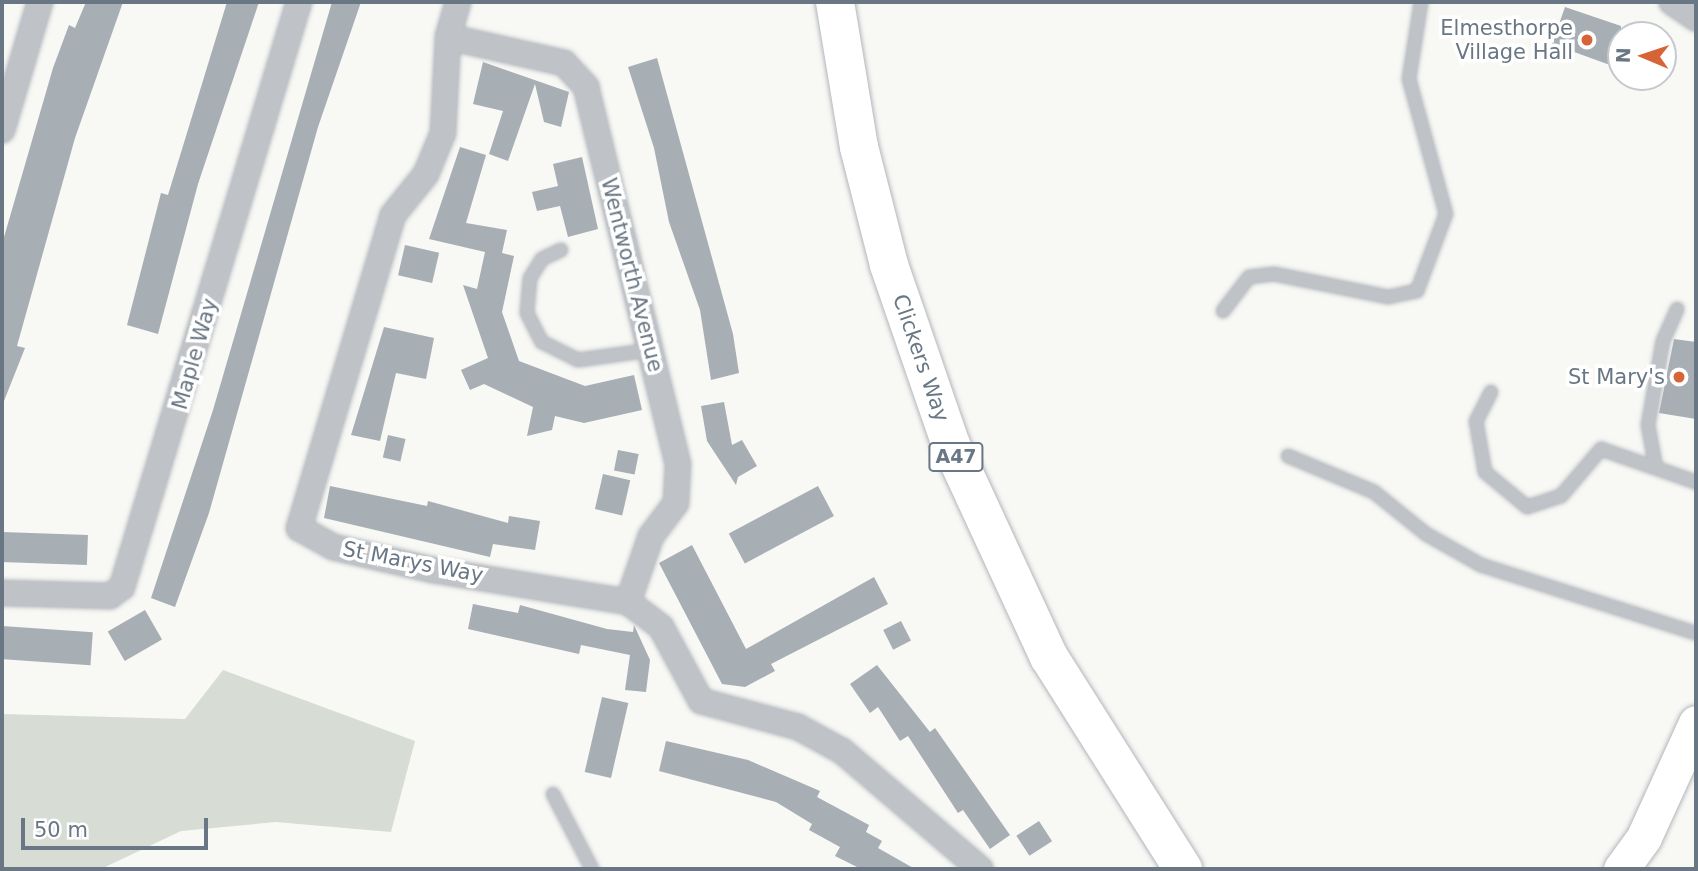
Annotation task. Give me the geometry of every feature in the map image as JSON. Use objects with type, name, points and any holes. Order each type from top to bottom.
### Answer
[{"type":"main road","name":"Clickers Way","points":[[835,2],[859,147],[889,265],[951,445],[1049,657],[1183,869]]},
{"type":"main road","points":[[1621,869],[1644,837],[1696,723]]},
{"type":"street","points":[[2,130],[40,2]]},
{"type":"street","name":"Maple Way","points":[[2,593],[110,596],[122,587],[299,2]]},
{"type":"street","name":"St Marys Way","points":[[458,2],[448,37],[443,133],[426,174],[393,215],[299,528],[332,547],[433,570],[628,602],[660,627],[701,701],[798,727],[842,751],[980,869]]},
{"type":"street","points":[[1672,2],[1696,18]]},
{"type":"street","name":"Wentworth Avenue","points":[[448,37],[564,63],[586,87],[678,464],[676,503],[651,536],[628,602]]},
{"type":"lane","points":[[1223,311],[1249,277],[1274,274],[1388,297],[1417,291],[1446,214],[1409,79],[1421,2]]},
{"type":"lane","points":[[561,250],[542,259],[530,278],[527,313],[542,342],[578,360],[651,350]]},
{"type":"lane","points":[[1656,468],[1648,425],[1663,341],[1676,309]]},
{"type":"lane","points":[[1491,392],[1476,421],[1485,472],[1527,507],[1561,496],[1601,449],[1696,482]]},
{"type":"lane","points":[[1288,456],[1374,492],[1426,534],[1480,565],[1696,633]]},
{"type":"lane","points":[[553,794],[592,869]]},
{"type":"shaded area","points":[[223,670],[415,741],[391,832],[276,822],[181,831],[101,869],[2,869],[2,714],[185,719]]},
{"type":"building","points":[[86,2],[123,2],[75,138],[17,346],[25,348],[2,406],[2,244],[53,68],[69,25],[75,28]]},
{"type":"building","points":[[227,2],[259,2],[198,184],[158,334],[127,325],[161,193],[168,195]]},
{"type":"building","points":[[332,2],[361,2],[318,127],[209,513],[175,607],[151,598],[213,410]]},
{"type":"building","name":"Elmesthorpe Village Hall","points":[[1565,7],[1607,21],[1607,64],[1552,44]]},
{"type":"building","points":[[657,58],[733,334],[739,373],[711,380],[700,310],[669,222],[654,148],[628,67]]},
{"type":"building","points":[[483,62],[569,92],[561,127],[544,122],[535,84],[508,161],[489,154],[503,111],[473,104]]},
{"type":"building","points":[[460,147],[486,155],[466,223],[507,230],[502,253],[514,256],[502,312],[519,361],[585,386],[634,375],[642,410],[584,423],[555,416],[552,430],[527,436],[533,407],[484,384],[470,390],[461,370],[488,358],[463,285],[477,289],[485,252],[429,239]]},
{"type":"building","points":[[582,157],[598,229],[568,237],[560,206],[537,211],[532,192],[558,186],[553,164]]},
{"type":"building","points":[[405,245],[439,253],[432,283],[398,275]]},
{"type":"building","points":[[384,327],[434,338],[426,379],[396,373],[380,441],[351,435]]},
{"type":"building","name":"St Mary's","points":[[1674,339],[1696,342],[1696,419],[1659,413]]},
{"type":"building","points":[[724,402],[732,445],[742,440],[757,466],[738,477],[736,485],[707,441],[701,406]]},
{"type":"building","points":[[388,435],[406,439],[400,461],[383,457]]},
{"type":"building","points":[[618,450],[639,454],[635,475],[614,471]]},
{"type":"building","points":[[603,474],[630,480],[622,515],[595,509]]},
{"type":"building","points":[[330,486],[427,506],[428,501],[508,523],[509,516],[540,521],[535,550],[493,544],[490,557],[324,518]]},
{"type":"building","points":[[818,486],[834,516],[745,563],[729,533]]},
{"type":"building","points":[[2,532],[88,535],[87,565],[2,562]]},
{"type":"building","points":[[692,545],[746,649],[874,577],[888,604],[771,664],[775,671],[745,687],[722,684],[659,563]]},
{"type":"building","points":[[473,604],[518,613],[520,605],[607,629],[633,632],[634,625],[650,660],[646,692],[625,690],[630,655],[581,645],[579,654],[468,629]]},
{"type":"building","points":[[145,610],[162,639],[125,661],[108,632]]},
{"type":"building","points":[[901,621],[911,641],[893,650],[883,630]]},
{"type":"building","points":[[2,626],[93,632],[90,665],[2,659]]},
{"type":"building","points":[[877,665],[930,732],[935,728],[1010,835],[990,849],[963,810],[958,813],[908,736],[900,741],[878,707],[870,713],[850,684]]},
{"type":"building","points":[[602,697],[628,703],[611,778],[585,772]]},
{"type":"building","points":[[666,741],[748,760],[820,791],[817,797],[869,825],[866,832],[882,841],[878,848],[915,869],[861,869],[835,856],[840,847],[809,830],[812,824],[776,802],[659,771]]},
{"type":"building","points":[[1039,821],[1052,841],[1029,856],[1016,836]]},
{"type":"place","name":"Elmesthorpe Village Hall","points":[[1587,40]]},
{"type":"place","name":"St Mary's","points":[[1679,377]]}]
